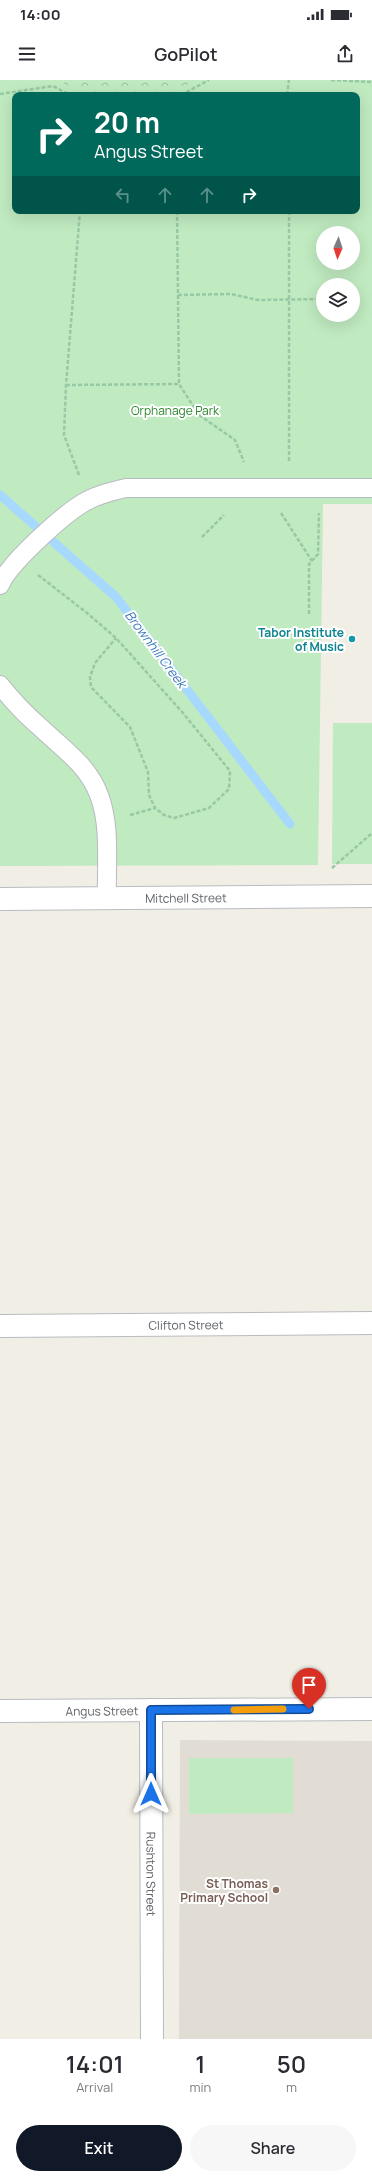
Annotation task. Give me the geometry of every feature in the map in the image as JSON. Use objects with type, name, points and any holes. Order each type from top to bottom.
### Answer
[{"type":"street","name":"Mitchell Street","points":[[0,899],[372,896]]},
{"type":"street","name":"Clifton Street","points":[[0,1326],[372,1323]]},
{"type":"street","name":"Angus Street","points":[[0,1711],[372,1709]]},
{"type":"street","name":"Rushton Street","points":[[151,1710],[152,2039]]},
{"type":"lane","points":[[0,585],[3,577],[17,562],[66,517],[91,500],[106,493],[126,488],[372,488]]},
{"type":"lane","points":[[0,685],[15,704],[80,763],[91,777],[99,795],[105,823],[107,898]]},
{"type":"path","points":[[187,92],[209,80]]},
{"type":"path","points":[[287,92],[289,80]]},
{"type":"path","points":[[331,80],[372,82]]},
{"type":"path","points":[[24,92],[53,86],[64,92]]},
{"type":"path","points":[[0,94],[12,94]]},
{"type":"path","points":[[80,214],[66,385],[64,435],[78,474],[91,500]]},
{"type":"path","points":[[176,214],[179,384],[199,415],[235,440],[244,459],[245,510],[229,509],[202,537]]},
{"type":"path","points":[[289,214],[289,488]]},
{"type":"path","points":[[178,295],[231,294],[258,300],[316,299]]},
{"type":"path","points":[[66,385],[179,384]]},
{"type":"path","points":[[309,614],[309,564],[318,554],[319,488]]},
{"type":"path","points":[[278,509],[312,561]]},
{"type":"path","points":[[17,562],[45,579],[116,638],[183,713],[230,771],[229,790],[209,808],[174,818],[164,815],[155,808],[149,795],[148,772],[130,727],[91,687],[90,677],[95,663],[116,638]]},
{"type":"path","points":[[330,870],[370,834]]},
{"type":"shaded area","name":"St Thomas Primary School","points":[[180,1740],[372,1741],[372,2039],[179,2039]]},
{"type":"green space","name":"Orphanage Park","points":[[0,80],[372,80],[372,504],[323,504],[318,865],[0,866]]},
{"type":"green space","points":[[56,80],[196,80],[174,92],[84,92]]},
{"type":"green space","points":[[333,723],[372,723],[372,864],[332,864]]},
{"type":"green space","points":[[189,1758],[293,1758],[293,1813],[189,1814]]},
{"type":"waterway","name":"Brownhill Creek","points":[[0,495],[116,597],[290,824]]},
{"type":"slow traffic","points":[[234,1710],[283,1709]]},
{"type":"place","name":"Tabor Institute of Music","points":[[352,639]]},
{"type":"place","name":"St Thomas Primary School","points":[[276,1890]]},
{"type":"route","points":[[151,1794],[151,1710],[309,1709]]}]
